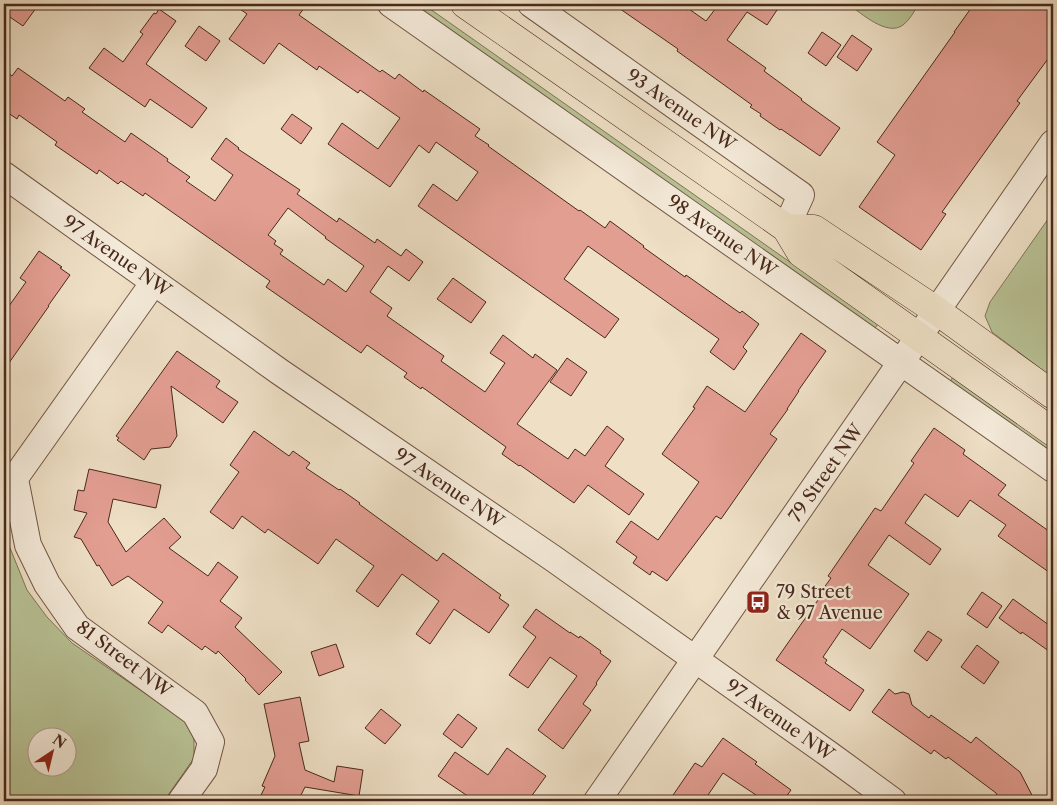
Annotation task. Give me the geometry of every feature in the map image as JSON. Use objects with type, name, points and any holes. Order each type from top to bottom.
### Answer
[{"type":"main road","name":"98 Avenue NW","points":[[465,4],[786,228],[801,253],[1053,432]]},
{"type":"main road","points":[[786,228],[814,229],[936,311],[1053,394]]},
{"type":"street","name":"98 Avenue NW","points":[[391,4],[1053,469]]},
{"type":"street","name":"93 Avenue NW","points":[[531,4],[801,195],[786,228]]},
{"type":"street","name":"79 Street NW","points":[[597,801],[1053,143]]},
{"type":"street","name":"97 Avenue NW","points":[[4,175],[280,372],[554,559],[893,801]]},
{"type":"street","name":"81 Street NW","points":[[154,282],[9,486],[28,545],[47,584],[77,627],[195,713],[212,742],[204,769],[181,801]]},
{"type":"green space","points":[[408,4],[423,4],[878,324],[873,331]]},
{"type":"green space","points":[[848,4],[919,4],[903,25],[897,28],[889,28],[867,18]]},
{"type":"green space","points":[[1053,212],[1053,378],[992,332],[985,316],[990,302]]},
{"type":"green space","points":[[953,377],[1053,448],[1053,457],[949,383]]},
{"type":"green space","points":[[4,541],[8,543],[27,590],[47,617],[72,643],[185,721],[194,736],[194,758],[164,801],[4,801]]},
{"type":"building","points":[[4,4],[39,4],[23,26],[4,13]]},
{"type":"building","points":[[233,4],[307,4],[299,15],[380,72],[382,70],[395,79],[399,74],[480,129],[475,136],[579,211],[605,228],[610,221],[685,277],[686,275],[740,313],[742,311],[759,324],[743,347],[747,351],[734,370],[710,352],[719,339],[588,246],[564,279],[619,319],[605,338],[418,206],[433,184],[457,201],[478,172],[436,142],[429,153],[419,145],[390,187],[328,144],[342,123],[378,149],[400,118],[360,90],[358,93],[319,66],[317,70],[279,43],[264,64],[229,39],[247,14]]},
{"type":"building","points":[[613,4],[678,4],[706,21],[719,4],[781,4],[767,25],[747,12],[727,40],[766,68],[764,71],[801,100],[840,128],[820,156],[760,116],[761,114],[750,107],[752,105],[677,51],[678,49]]},
{"type":"building","points":[[974,4],[1053,4],[1053,52],[1017,101],[1020,103],[942,212],[946,214],[921,250],[859,207],[895,155],[877,142]]},
{"type":"building","points":[[159,9],[176,21],[146,64],[207,108],[192,128],[150,99],[145,107],[89,68],[104,48],[123,62],[143,34],[140,32]]},
{"type":"building","points":[[199,26],[220,41],[206,61],[185,46]]},
{"type":"building","points":[[822,32],[841,45],[826,66],[808,53]]},
{"type":"building","points":[[852,35],[872,49],[857,71],[837,57]]},
{"type":"building","points":[[18,68],[65,101],[68,97],[85,109],[82,112],[125,142],[131,133],[168,159],[167,161],[190,177],[186,181],[215,201],[233,175],[211,159],[226,138],[238,149],[300,190],[297,194],[337,222],[339,218],[375,243],[377,239],[401,256],[406,249],[423,262],[409,281],[388,266],[370,292],[392,308],[387,316],[444,356],[441,361],[485,392],[505,363],[490,353],[503,335],[533,358],[535,354],[557,370],[517,424],[568,459],[575,449],[585,456],[607,426],[624,439],[605,466],[644,494],[629,515],[588,485],[574,503],[502,454],[506,447],[422,387],[421,389],[404,377],[407,373],[367,345],[361,353],[266,287],[270,281],[145,193],[143,196],[121,181],[118,184],[99,170],[97,174],[55,145],[57,142],[19,115],[17,119],[4,110],[4,70],[12,76]],"holes":[[[288,208],[364,266],[346,292],[328,279],[324,285],[280,254],[283,250],[274,244],[276,241],[268,235]]]},
{"type":"building","points":[[292,114],[312,128],[301,144],[281,129]]},
{"type":"building","points":[[39,251],[70,275],[4,370],[4,313],[26,282],[20,278]]},
{"type":"building","points":[[453,278],[486,302],[471,323],[437,299]]},
{"type":"building","points":[[801,333],[826,351],[770,434],[777,439],[721,519],[716,516],[667,581],[652,571],[650,575],[633,563],[637,557],[616,542],[631,521],[658,540],[699,482],[662,454],[695,408],[693,407],[707,386],[745,412]]},
{"type":"building","points":[[177,351],[220,381],[216,387],[238,402],[223,423],[171,386],[177,436],[170,447],[151,449],[144,460],[117,440],[119,438],[116,436]]},
{"type":"building","points":[[567,358],[587,372],[571,396],[550,382]]},
{"type":"building","points":[[934,428],[965,450],[963,454],[1006,485],[998,495],[1053,534],[1053,575],[998,536],[1006,525],[970,500],[958,517],[925,494],[905,523],[941,549],[930,565],[889,535],[868,565],[909,594],[870,649],[842,629],[823,657],[827,660],[825,663],[864,690],[850,711],[776,660],[825,590],[823,589],[831,578],[828,576],[875,508],[881,511],[914,463],[911,461]]},
{"type":"building","points":[[254,431],[289,456],[293,451],[310,463],[306,468],[360,503],[437,561],[443,553],[501,595],[499,598],[509,605],[489,633],[454,609],[430,644],[416,634],[439,601],[402,574],[378,607],[356,591],[374,566],[336,539],[318,564],[268,529],[265,533],[242,516],[233,529],[210,512],[239,472],[230,465]]},
{"type":"building","points":[[89,469],[161,485],[156,508],[113,499],[108,522],[126,552],[164,518],[181,537],[169,548],[208,576],[218,562],[238,577],[220,601],[242,618],[235,627],[282,672],[259,695],[218,651],[216,654],[205,646],[202,650],[168,625],[162,633],[148,623],[163,602],[128,576],[112,586],[99,565],[97,566],[81,539],[74,537],[87,513],[74,510],[78,490],[84,491]]},
{"type":"building","points":[[982,592],[1002,606],[987,628],[967,614]]},
{"type":"building","points":[[1013,599],[1053,628],[1053,654],[999,618]]},
{"type":"building","points":[[536,609],[570,633],[579,638],[580,636],[601,651],[600,653],[611,661],[583,704],[591,710],[563,749],[538,730],[577,676],[550,657],[528,688],[509,675],[536,637],[523,627]]},
{"type":"building","points":[[928,631],[942,640],[927,661],[914,651]]},
{"type":"building","points":[[336,644],[344,667],[319,676],[311,652]]},
{"type":"building","points":[[977,645],[999,662],[984,684],[961,667]]},
{"type":"building","points":[[889,689],[895,694],[903,692],[909,694],[912,705],[929,718],[931,715],[971,743],[976,737],[1020,772],[1035,801],[1000,801],[996,793],[948,757],[946,759],[934,750],[931,754],[872,712]]},
{"type":"building","points":[[300,697],[309,741],[299,743],[305,770],[334,782],[337,766],[363,770],[359,796],[305,787],[298,801],[258,801],[265,787],[262,786],[275,756],[264,704]]},
{"type":"building","points":[[381,709],[401,725],[385,744],[365,728]]},
{"type":"building","points":[[458,714],[477,728],[462,748],[443,734]]},
{"type":"building","points":[[723,738],[757,762],[755,764],[791,790],[783,801],[765,801],[723,773],[704,801],[669,801],[695,763],[702,767]]},
{"type":"building","points":[[507,748],[546,776],[528,801],[475,801],[438,776],[455,752],[488,775]]},
{"type":"place","name":"79 Street & 97 Avenue","points":[[758,602]]}]
